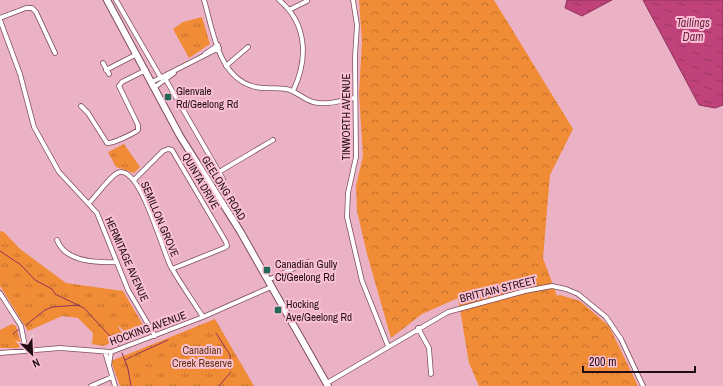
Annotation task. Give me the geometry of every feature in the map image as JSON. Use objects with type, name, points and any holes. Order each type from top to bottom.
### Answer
[{"type":"main road","name":"GEELONG ROAD","points":[[107,0],[146,70],[180,136],[227,209],[327,385]]},
{"type":"street","name":"GEELONG ROAD","points":[[116,0],[223,179]]},
{"type":"street","points":[[204,0],[218,46],[226,66],[233,75],[246,84],[257,87],[293,91],[310,101],[321,103],[355,98]]},
{"type":"street","points":[[278,0],[289,10],[299,27],[304,47],[302,68],[293,91]]},
{"type":"street","name":"TINWORTH AVENUE","points":[[353,0],[357,25],[355,57],[356,158],[348,193],[347,217],[362,281],[388,346]]},
{"type":"street","points":[[289,10],[307,1]]},
{"type":"street","points":[[0,19],[26,8],[33,9],[55,53]]},
{"type":"street","name":"HERMITAGE AVENUE","points":[[0,19],[20,74],[34,127],[57,170],[89,203],[101,220],[131,295],[155,336]]},
{"type":"street","points":[[153,85],[218,46]]},
{"type":"street","points":[[226,66],[248,47]]},
{"type":"street","points":[[103,64],[107,72],[137,54]]},
{"type":"street","points":[[81,106],[88,113],[107,143],[112,143],[134,133],[138,130],[138,125],[119,86],[122,82],[146,70]]},
{"type":"street","points":[[219,172],[273,140]]},
{"type":"street","name":"QUINTA DRIVE","points":[[134,180],[162,151],[168,149],[172,150],[226,240],[227,245],[224,248],[172,269]]},
{"type":"street","name":"SEMILLON GROVE","points":[[89,203],[117,173],[125,172],[134,180],[143,196],[172,269],[203,316]]},
{"type":"street","points":[[57,240],[62,249],[72,257],[117,262]]},
{"type":"street","points":[[268,280],[308,262]]},
{"type":"street","name":"HOCKING AVENUE","points":[[0,353],[67,348],[111,352],[155,336],[271,287]]},
{"type":"street","name":"BRITTAIN STREET","points":[[388,346],[442,314],[462,307],[538,288],[562,288],[582,296],[610,322],[631,357],[643,386]]},
{"type":"street","points":[[0,293],[2,300],[21,326],[26,351]]},
{"type":"street","points":[[418,328],[428,346],[431,374]]},
{"type":"street","points":[[327,385],[388,346]]},
{"type":"street","points":[[105,352],[115,386]]},
{"type":"street","points":[[110,368],[111,352]]},
{"type":"street","points":[[91,386],[112,377]]},
{"type":"green space","points":[[359,0],[494,0],[573,129],[550,175],[543,258],[557,296],[560,295],[580,301],[609,326],[638,386],[479,386],[469,363],[458,298],[422,314],[391,338],[367,254],[357,211],[356,186],[363,156],[359,94],[362,42]]},
{"type":"green space","points":[[202,17],[210,44],[189,58],[173,29],[183,22]]},
{"type":"green space","points":[[124,144],[140,167],[134,173],[116,167],[108,152]]},
{"type":"green space","points":[[0,231],[4,232],[20,249],[66,283],[123,291],[146,330],[145,334],[133,338],[117,325],[124,336],[104,346],[92,344],[93,333],[78,318],[62,316],[28,331],[0,286]]},
{"type":"green space","name":"Canadian Creek Reserve","points":[[215,319],[254,386],[120,386],[111,361]]},
{"type":"green space","points":[[12,324],[16,326],[21,344],[18,348],[0,348],[0,330]]},
{"type":"water","points":[[567,0],[612,0],[582,16],[565,8]]},
{"type":"water","name":"Tailings Dam","points":[[643,0],[723,0],[723,105],[715,108],[699,105]]},
{"type":"waterway","points":[[0,251],[21,265],[35,280],[52,289],[55,294],[84,308],[119,346]]},
{"type":"waterway","points":[[26,325],[45,310],[52,307],[79,305]]},
{"type":"waterway","points":[[13,334],[19,329]]},
{"type":"waterway","points":[[216,333],[230,355],[231,369]]},
{"type":"waterway","points":[[135,355],[168,340]]},
{"type":"waterway","points":[[122,353],[128,369],[131,386]]},
{"type":"waterway","points":[[125,360],[133,356]]},
{"type":"waterway","points":[[219,386],[231,372]]},
{"type":"place","name":"Glenvale Rd/Geelong Rd","points":[[168,97]]},
{"type":"place","name":"Canadian Gully Ct/Geelong Rd","points":[[267,270]]},
{"type":"place","name":"Hocking Ave/Geelong Rd","points":[[278,310]]}]
